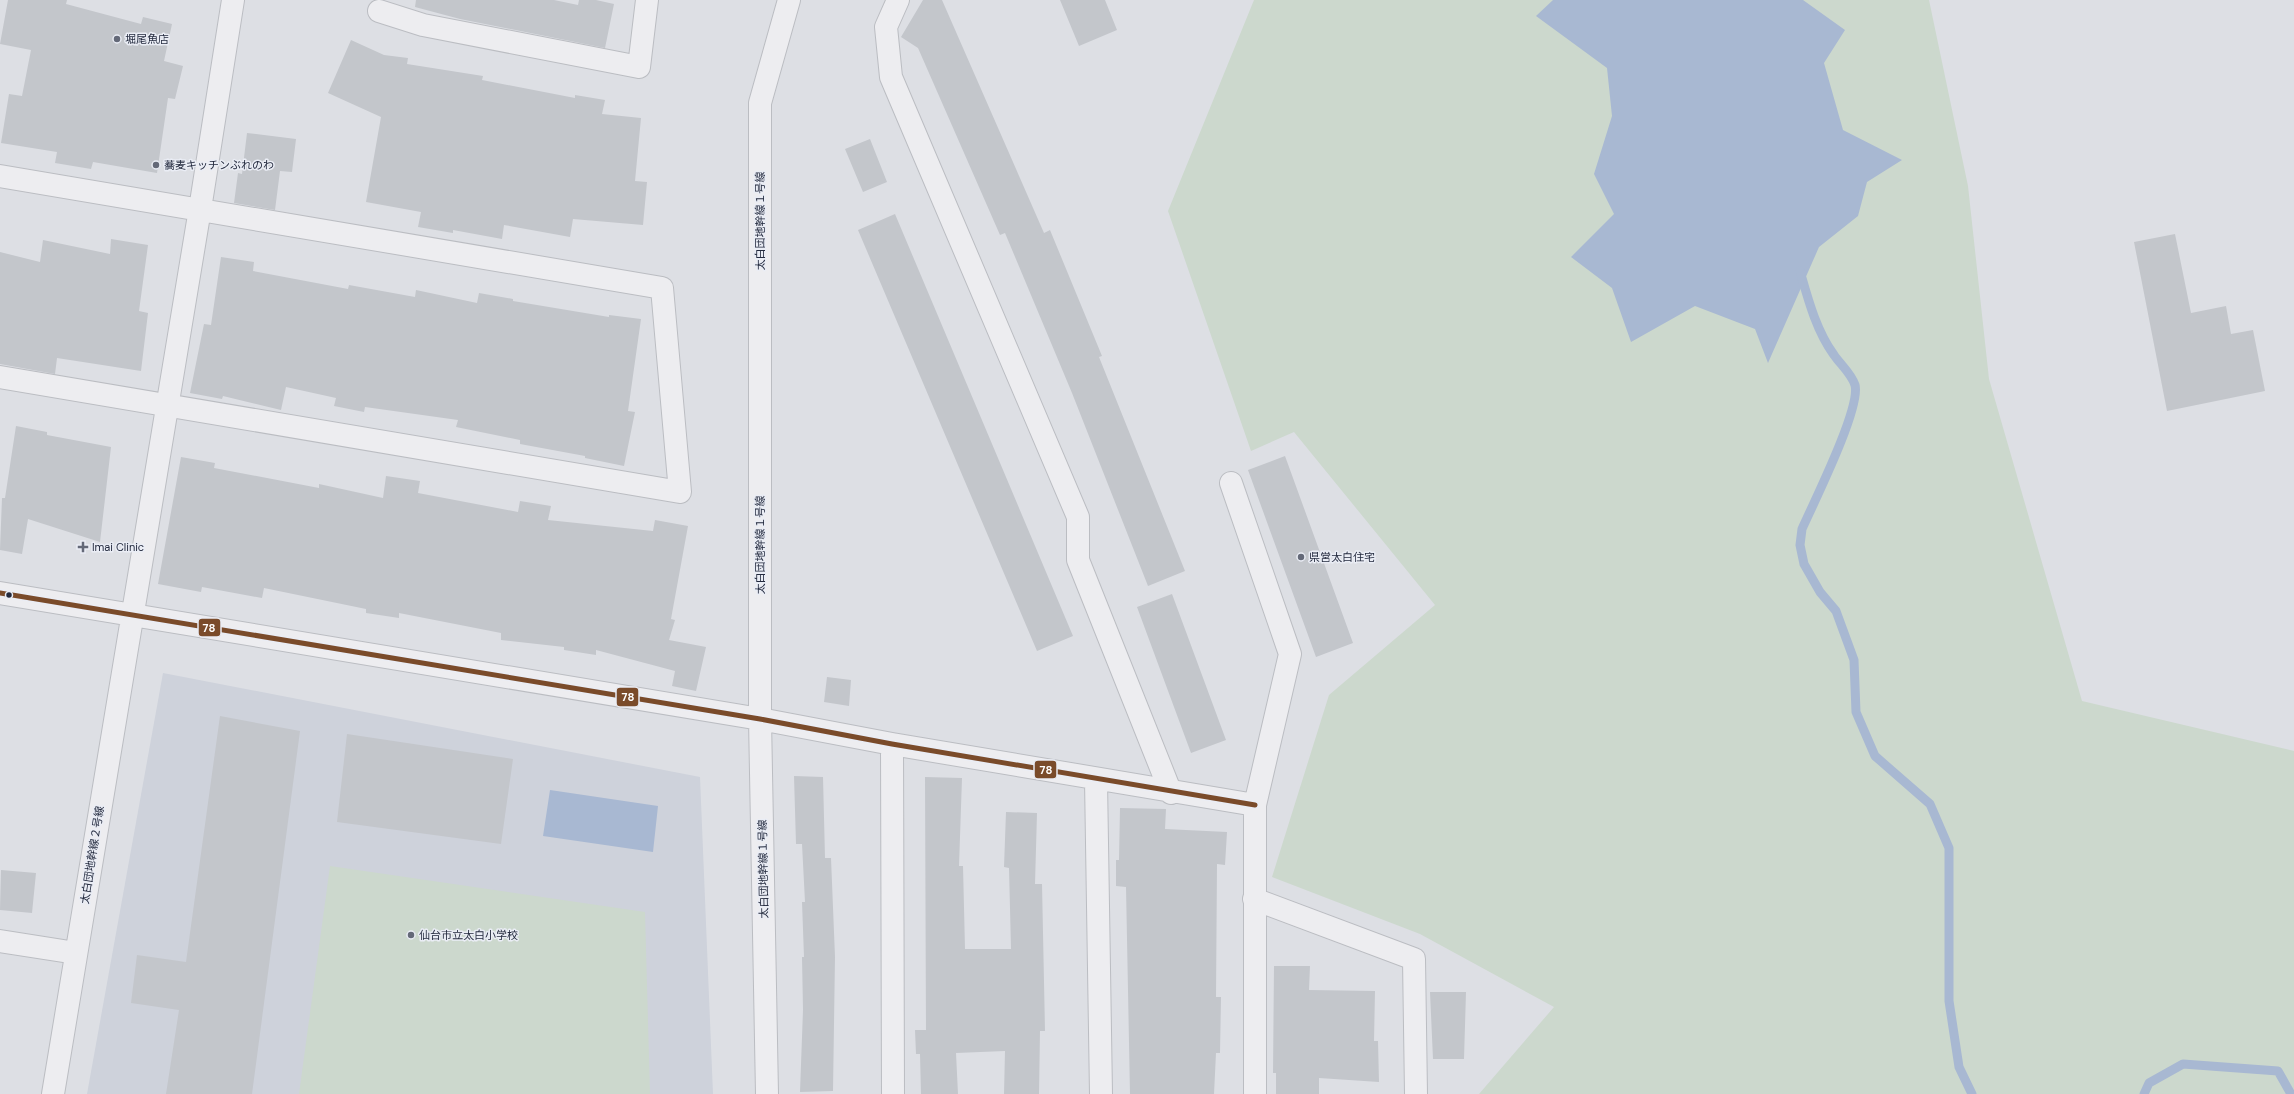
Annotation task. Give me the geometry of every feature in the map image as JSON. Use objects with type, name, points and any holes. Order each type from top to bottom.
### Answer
[{"type":"street","points":[[377,4],[423,25],[639,67],[647,0]]},
{"type":"street","name":"太白団地幹線１号線","points":[[767,1094],[760,719],[760,103],[789,0]]},
{"type":"street","points":[[898,0],[886,27],[891,77],[1078,517],[1078,560],[1171,793]]},
{"type":"street","name":"太白団地幹線２号線","points":[[53,1094],[200,209],[228,1]]},
{"type":"street","points":[[0,176],[662,288],[680,492],[0,377]]},
{"type":"street","points":[[1231,482],[1290,654],[1255,805],[1255,1094]]},
{"type":"street","points":[[0,593],[760,719],[1096,780],[1255,805]]},
{"type":"street","points":[[892,744],[893,1094]]},
{"type":"street","points":[[1096,780],[1101,1094]]},
{"type":"street","points":[[1254,899],[1414,959],[1416,1094]]},
{"type":"street","points":[[0,941],[76,953]]},
{"type":"shaded area","points":[[1254,0],[1929,0],[1968,186],[1989,379],[2082,701],[2294,751],[2294,1094],[1479,1094],[1554,1007],[1420,934],[1272,877],[1329,695],[1435,605],[1294,432],[1251,451],[1168,211]]},
{"type":"shaded area","name":"仙台市立太白小学校","points":[[163,673],[700,777],[713,1094],[87,1094]]},
{"type":"shaded area","points":[[330,866],[645,912],[650,1094],[299,1094]]},
{"type":"water","points":[[1553,0],[1803,0],[1845,30],[1824,63],[1843,130],[1902,160],[1867,182],[1858,216],[1819,247],[1768,363],[1755,329],[1695,306],[1631,342],[1612,288],[1571,257],[1614,214],[1594,174],[1612,116],[1607,68],[1536,16]]},
{"type":"water","points":[[550,790],[658,806],[653,852],[543,836]]},
{"type":"building","points":[[8,0],[67,0],[66,4],[141,24],[143,17],[172,24],[164,61],[183,66],[175,99],[168,98],[157,173],[93,162],[91,169],[55,163],[57,152],[1,143],[9,94],[22,96],[31,50],[0,44]]},
{"type":"building","points":[[416,0],[554,0],[578,5],[579,0],[596,0],[614,4],[605,48],[460,19],[415,7]]},
{"type":"building","points":[[923,0],[942,0],[1044,233],[1050,230],[1102,356],[1099,357],[1185,571],[1148,586],[1072,393],[1005,233],[1000,235],[918,48],[901,37]]},
{"type":"building","points":[[1060,0],[1105,0],[1117,30],[1079,46]]},
{"type":"building","points":[[351,40],[384,55],[408,58],[407,64],[483,76],[482,80],[575,98],[575,95],[605,100],[602,114],[641,118],[635,181],[647,182],[643,225],[573,219],[570,237],[504,225],[502,239],[453,230],[453,233],[418,227],[421,212],[366,202],[381,117],[328,93]]},
{"type":"building","points":[[247,133],[296,139],[292,172],[280,171],[275,210],[234,203],[238,173],[242,174]]},
{"type":"building","points":[[870,139],[887,182],[863,192],[845,149]]},
{"type":"building","points":[[895,214],[1073,636],[1037,651],[858,230]]},
{"type":"building","points":[[2175,234],[2191,313],[2226,306],[2231,334],[2253,330],[2265,391],[2167,411],[2134,242]]},
{"type":"building","points":[[111,239],[148,245],[139,311],[148,313],[141,371],[57,358],[55,374],[0,364],[0,252],[40,262],[43,240],[110,254]]},
{"type":"building","points":[[221,257],[254,262],[253,271],[348,289],[349,285],[415,297],[416,290],[477,303],[479,293],[513,299],[513,301],[609,317],[609,315],[641,319],[628,411],[635,412],[624,466],[585,458],[585,456],[520,444],[520,440],[456,427],[458,420],[365,407],[364,412],[334,406],[336,398],[286,387],[281,410],[223,396],[222,399],[190,393],[204,324],[211,325]]},
{"type":"building","points":[[16,426],[47,432],[47,435],[111,447],[100,542],[28,519],[22,554],[0,550],[2,498],[5,498]]},
{"type":"building","name":"県営太白住宅","points":[[1285,456],[1353,643],[1316,657],[1248,470]]},
{"type":"building","points":[[181,457],[215,463],[214,468],[319,488],[319,484],[383,498],[386,476],[420,481],[418,493],[518,512],[520,501],[551,506],[548,520],[653,531],[655,520],[688,526],[671,619],[675,620],[669,640],[706,647],[696,691],[672,686],[675,671],[596,650],[596,655],[564,650],[564,647],[501,640],[501,633],[399,613],[399,618],[366,613],[366,609],[264,588],[262,598],[202,587],[201,592],[158,584]]},
{"type":"building","points":[[1172,594],[1226,740],[1191,753],[1137,607]]},
{"type":"building","points":[[827,677],[851,680],[849,706],[824,702]]},
{"type":"building","points":[[220,716],[300,731],[252,1094],[166,1094],[179,1010],[131,1003],[137,955],[186,962]]},
{"type":"building","points":[[347,734],[513,759],[501,844],[337,822]]},
{"type":"building","points":[[794,776],[823,777],[825,858],[831,858],[835,957],[833,1091],[800,1092],[803,1010],[802,957],[804,957],[802,902],[805,902],[802,844],[796,844]]},
{"type":"building","points":[[925,777],[962,778],[959,866],[963,866],[965,949],[1011,949],[1009,868],[1004,867],[1006,812],[1037,813],[1035,884],[1042,884],[1045,1031],[1040,1031],[1039,1094],[1004,1094],[1005,1051],[956,1053],[958,1094],[921,1094],[920,1054],[916,1054],[915,1030],[926,1030]]},
{"type":"building","points":[[1120,808],[1166,809],[1165,829],[1227,832],[1225,865],[1217,864],[1216,997],[1221,997],[1220,1053],[1216,1053],[1214,1094],[1130,1094],[1126,887],[1116,886],[1116,860],[1119,860]]},
{"type":"building","points":[[1,870],[36,873],[32,913],[0,910]]},
{"type":"building","points":[[1274,966],[1310,966],[1309,990],[1375,991],[1374,1041],[1378,1041],[1379,1082],[1319,1078],[1319,1094],[1276,1094],[1276,1073],[1273,1073]]},
{"type":"building","points":[[1430,992],[1466,992],[1464,1059],[1433,1059]]},
{"type":"waterway","points":[[1800,271],[1817,325],[1834,355],[1851,377],[1855,385],[1855,397],[1844,434],[1826,478],[1802,529],[1800,545],[1804,564],[1820,592],[1836,611],[1854,660],[1856,712],[1875,756],[1930,804],[1949,848],[1949,1001],[1959,1067],[1972,1094]]},
{"type":"waterway","points":[[2144,1094],[2149,1083],[2183,1064],[2278,1071],[2291,1094]]},
{"type":"transit line","name":"78","points":[[0,593],[760,719],[892,744],[1255,805]]},
{"type":"place","name":"堀尾魚店","points":[[117,39]]},
{"type":"place","name":"蕎麦キッチンぶれのわ","points":[[156,165]]},
{"type":"place","name":"Imai Clinic","points":[[83,547]]},
{"type":"place","name":"県営太白住宅","points":[[1301,557]]},
{"type":"place","name":"仙台市立太白小学校","points":[[411,935]]}]
